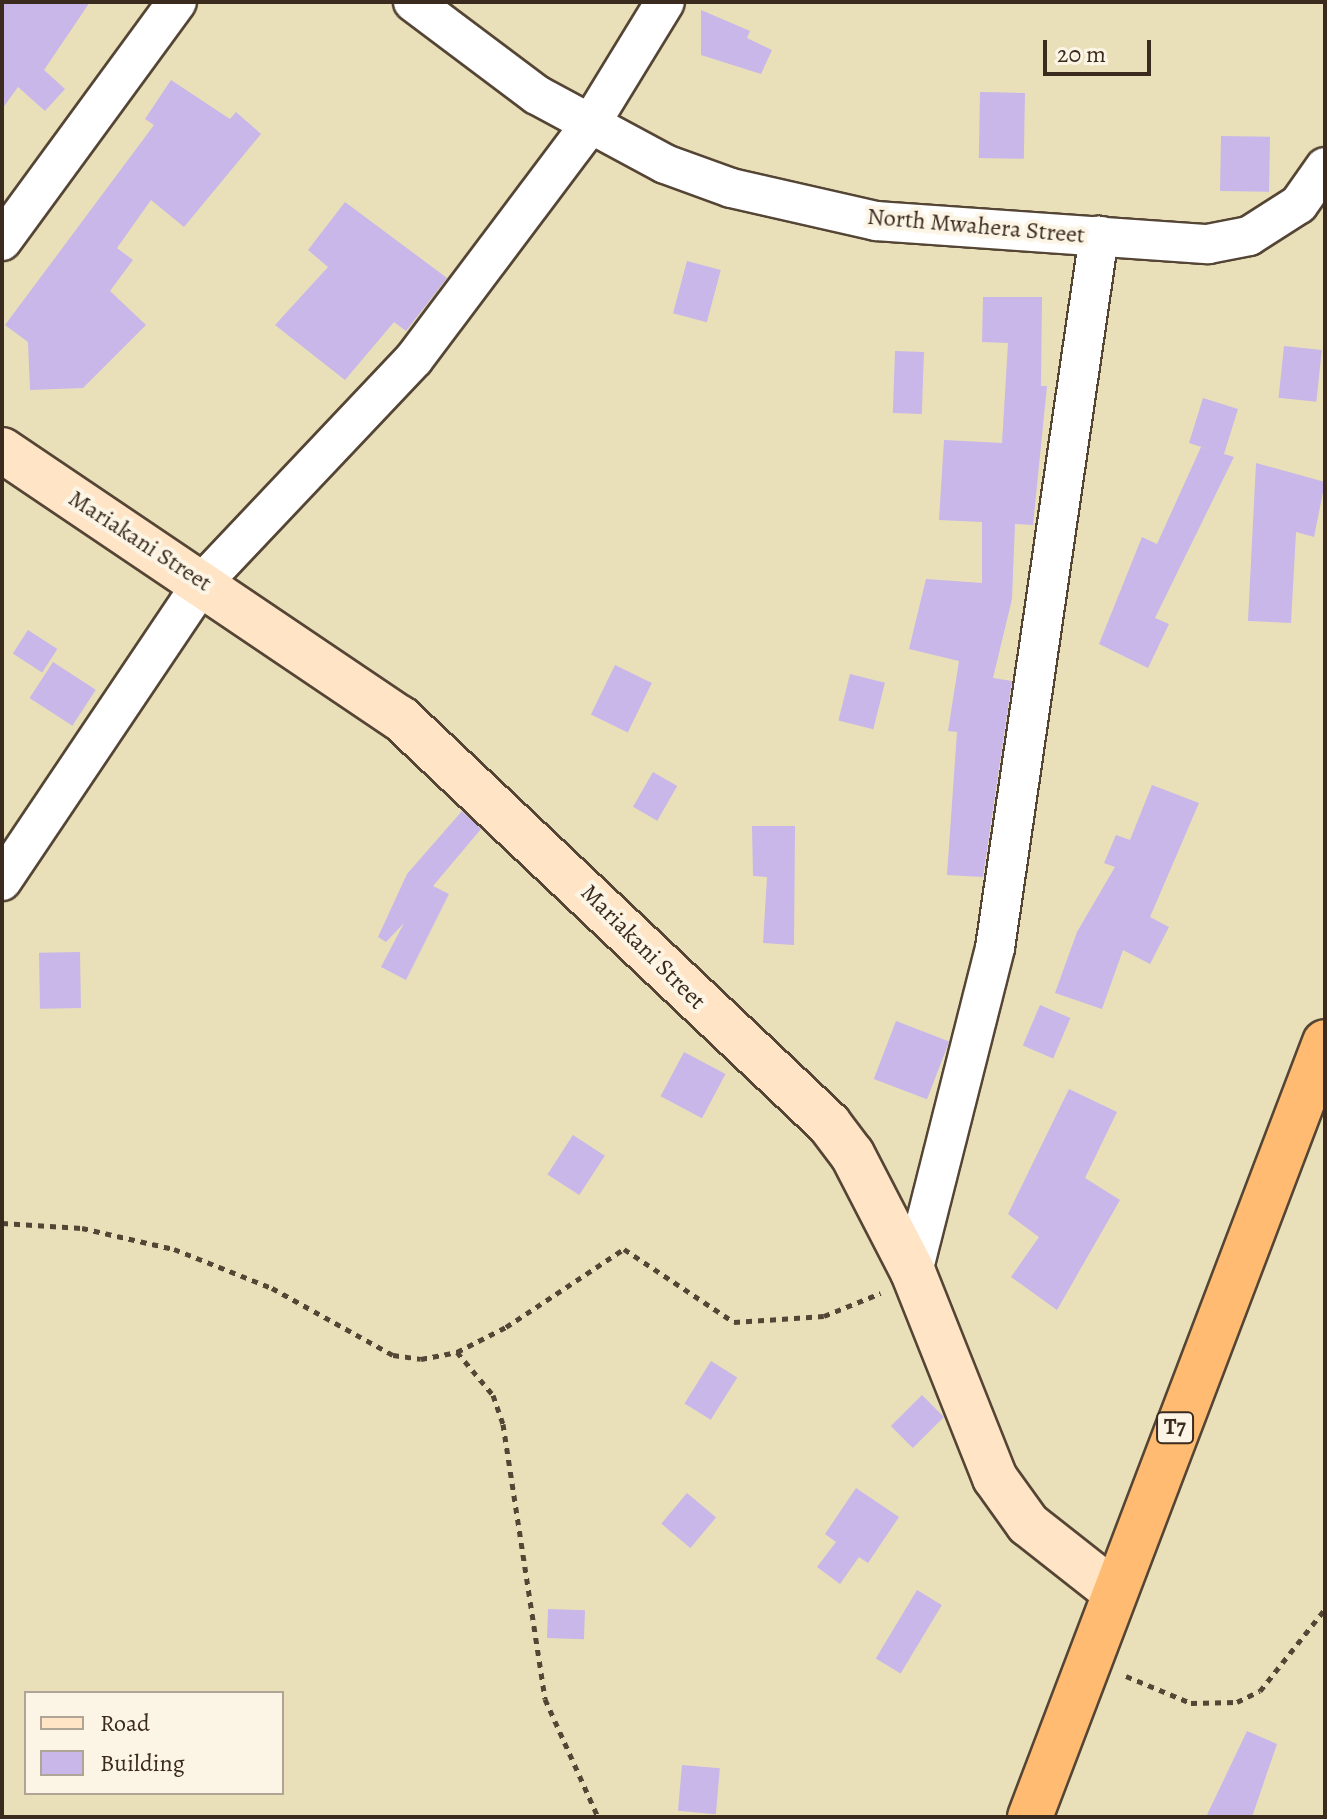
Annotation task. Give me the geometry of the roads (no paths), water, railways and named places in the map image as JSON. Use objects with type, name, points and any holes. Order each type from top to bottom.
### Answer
[{"type":"highway","name":"T7","points":[[1030,1817],[1112,1590],[1325,1042]]},
{"type":"street","points":[[2,241],[177,2]]},
{"type":"street","name":"North Mwahera Street","points":[[413,2],[589,126],[731,188],[876,221],[1208,244],[1249,236],[1299,204],[1325,167]]},
{"type":"street","points":[[2,881],[203,582],[414,359],[589,126],[665,2]]},
{"type":"street","points":[[913,1272],[995,948],[1099,236]]},
{"type":"street","name":"Mariakani Street","points":[[2,450],[203,582],[400,718],[808,1103],[852,1154],[913,1272],[995,1478],[1028,1524],[1112,1590]]}]
